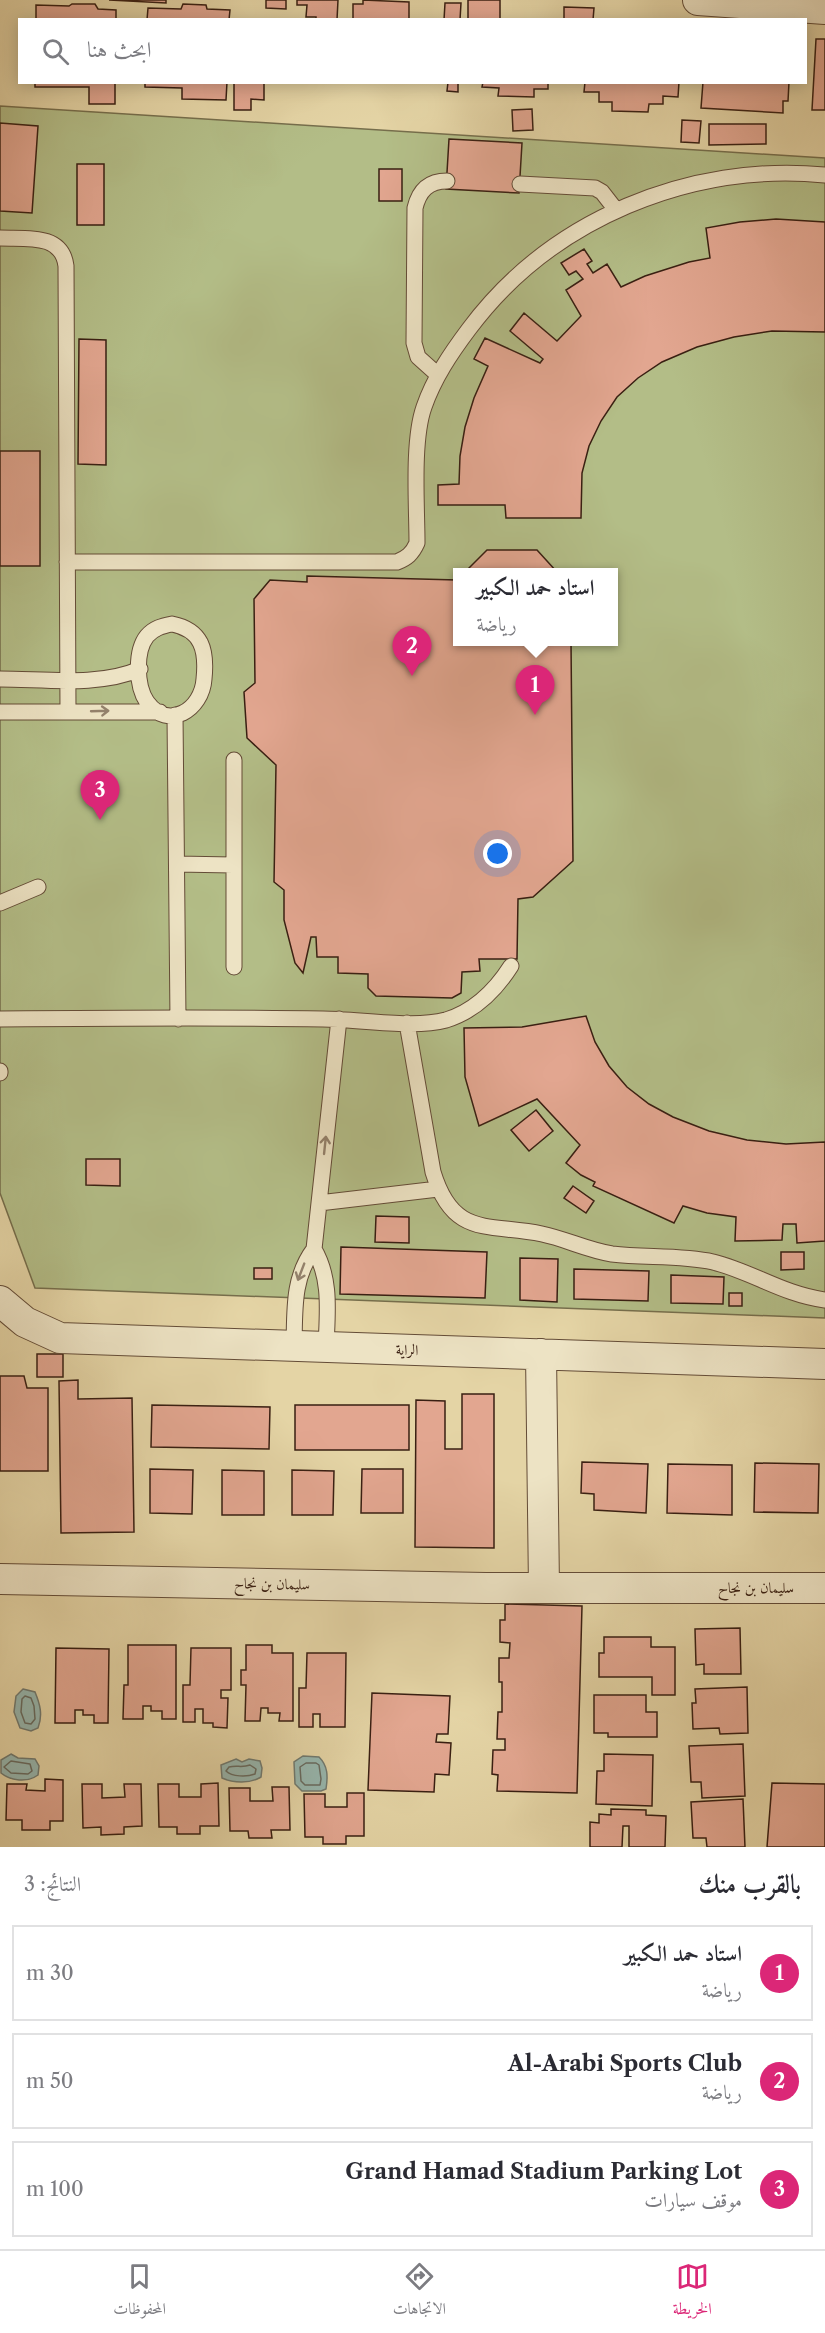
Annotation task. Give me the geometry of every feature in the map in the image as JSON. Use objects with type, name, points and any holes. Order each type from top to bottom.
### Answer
[{"type":"street","points":[[698,0],[781,3],[825,9]]},
{"type":"street","name":"الراية","points":[[0,1301],[25,1322],[60,1338],[825,1364]]},
{"type":"street","points":[[541,1354],[544,1588]]},
{"type":"street","name":"سليمان بن نجاح","points":[[0,1579],[544,1588],[825,1588]]},
{"type":"lane","points":[[67,562],[397,562],[406,559],[413,552],[417,543],[418,440],[423,409],[438,375],[478,317],[518,274],[584,226],[616,210],[663,192],[711,180],[760,174],[825,175]]},
{"type":"lane","points":[[438,375],[418,357],[414,343],[415,208],[418,197],[426,187],[436,181],[447,181]]},
{"type":"lane","points":[[520,184],[595,188],[602,192],[616,210]]},
{"type":"lane","points":[[0,238],[47,240],[55,244],[65,257],[68,711]]},
{"type":"lane","points":[[0,712],[160,712],[176,715],[194,707],[203,689],[202,645],[195,634],[185,627],[172,624],[159,627],[148,635],[142,646],[141,681],[147,701],[160,712]]},
{"type":"lane","points":[[0,679],[104,679],[140,669]]},
{"type":"lane","points":[[176,715],[178,1019]]},
{"type":"lane","points":[[234,760],[234,967]]},
{"type":"lane","points":[[177,864],[233,865]]},
{"type":"lane","points":[[0,903],[38,887]]},
{"type":"lane","points":[[0,1019],[339,1019],[407,1023],[446,1020],[486,999],[511,966]]},
{"type":"lane","points":[[294,1347],[298,1276],[314,1249],[339,1019]]},
{"type":"lane","points":[[407,1023],[438,1189],[461,1217],[477,1225],[550,1235],[612,1254],[709,1261],[725,1265],[795,1294],[825,1300]]},
{"type":"lane","points":[[319,1203],[438,1189]]},
{"type":"lane","points":[[314,1249],[321,1260],[327,1286],[326,1348]]},
{"type":"green space","points":[[0,106],[825,158],[825,1318],[35,1288],[0,1193]]},
{"type":"water","points":[[23,1689],[35,1692],[41,1714],[38,1728],[31,1731],[20,1728],[14,1712],[16,1696]]},
{"type":"water","points":[[11,1754],[18,1758],[35,1759],[39,1766],[38,1775],[34,1778],[19,1780],[1,1773],[1,1760]]},
{"type":"water","points":[[303,1756],[319,1757],[322,1760],[327,1771],[326,1789],[302,1791],[295,1784],[294,1762]]},
{"type":"water","points":[[236,1759],[242,1762],[249,1759],[260,1761],[261,1777],[242,1782],[222,1778],[221,1765]]},
{"type":"building","points":[[109,0],[166,0],[166,3]]},
{"type":"building","points":[[266,0],[286,0],[286,9],[266,8]]},
{"type":"building","points":[[297,0],[338,0],[337,18],[306,17],[307,5],[297,5]]},
{"type":"building","points":[[363,0],[409,2],[409,18],[353,18],[353,4],[363,4]]},
{"type":"building","points":[[468,0],[500,0],[500,18],[468,18]]},
{"type":"building","points":[[445,3],[461,3],[460,18],[444,18]]},
{"type":"building","points":[[95,4],[98,9],[116,10],[116,18],[36,18],[36,5]]},
{"type":"building","points":[[183,4],[206,5],[207,9],[230,10],[229,18],[147,18],[148,8],[181,9]]},
{"type":"building","points":[[564,7],[594,8],[593,18],[564,18]]},
{"type":"building","points":[[816,39],[825,39],[825,110],[812,110]]},
{"type":"building","points":[[35,84],[115,84],[115,104],[89,104],[89,87],[35,87]]},
{"type":"building","points":[[145,84],[227,84],[226,100],[182,99],[182,88],[145,87]]},
{"type":"building","points":[[234,84],[264,84],[264,100],[251,99],[251,110],[234,110]]},
{"type":"building","points":[[448,84],[458,84],[458,92],[447,91]]},
{"type":"building","points":[[483,84],[548,84],[548,89],[534,89],[534,97],[498,96],[499,88],[482,87]]},
{"type":"building","points":[[585,84],[679,84],[678,97],[663,96],[663,104],[649,104],[648,112],[612,111],[612,102],[599,102],[599,92],[584,92]]},
{"type":"building","points":[[703,84],[789,84],[788,101],[783,101],[783,113],[701,108]]},
{"type":"building","points":[[532,109],[533,130],[513,131],[512,110]]},
{"type":"building","points":[[682,120],[701,121],[699,143],[681,142]]},
{"type":"building","points":[[0,123],[38,126],[32,213],[0,211]]},
{"type":"building","points":[[709,124],[766,124],[766,144],[709,145]]},
{"type":"building","points":[[449,139],[522,143],[519,193],[446,189]]},
{"type":"building","points":[[77,164],[104,164],[104,225],[77,225]]},
{"type":"building","points":[[379,169],[402,169],[402,201],[379,201]]},
{"type":"building","points":[[776,219],[825,222],[825,332],[772,331],[734,337],[697,347],[662,362],[638,378],[617,397],[601,421],[589,446],[582,473],[581,518],[506,518],[505,505],[438,505],[438,485],[459,484],[460,456],[465,427],[474,398],[488,366],[474,359],[485,338],[540,363],[543,359],[510,331],[524,313],[557,341],[581,316],[566,290],[583,279],[576,271],[569,275],[561,263],[584,249],[592,261],[587,264],[593,273],[607,264],[621,287],[645,276],[710,258],[706,228]]},
{"type":"building","points":[[79,339],[106,340],[106,465],[78,464]]},
{"type":"building","points":[[0,451],[40,451],[40,566],[0,566]]},
{"type":"building","points":[[487,550],[537,550],[553,568],[469,568]]},
{"type":"building","points":[[307,576],[453,580],[453,646],[571,646],[573,861],[533,897],[518,899],[517,959],[479,959],[480,971],[462,972],[461,993],[452,998],[376,996],[368,988],[368,974],[338,973],[338,957],[317,957],[316,937],[311,937],[303,973],[295,963],[284,920],[284,890],[274,882],[276,765],[247,738],[244,692],[255,683],[254,599],[270,580],[307,582]]},
{"type":"building","points":[[586,1016],[595,1042],[609,1066],[627,1087],[649,1104],[673,1117],[709,1131],[747,1140],[786,1144],[825,1142],[825,1241],[797,1243],[796,1224],[783,1224],[782,1240],[735,1241],[736,1217],[707,1213],[683,1206],[674,1223],[593,1186],[595,1182],[581,1175],[566,1163],[580,1145],[537,1099],[479,1126],[465,1077],[464,1028],[522,1027]]},
{"type":"building","points":[[536,1110],[553,1131],[529,1151],[511,1130]]},
{"type":"building","points":[[86,1159],[120,1159],[120,1186],[86,1185]]},
{"type":"building","points":[[573,1186],[594,1201],[586,1213],[564,1198]]},
{"type":"building","points":[[376,1216],[409,1217],[409,1243],[375,1242]]},
{"type":"building","points":[[341,1247],[487,1252],[485,1298],[340,1294]]},
{"type":"building","points":[[781,1252],[804,1252],[804,1269],[781,1270]]},
{"type":"building","points":[[520,1258],[558,1259],[557,1302],[520,1300]]},
{"type":"building","points":[[254,1268],[272,1268],[272,1279],[254,1279]]},
{"type":"building","points":[[574,1269],[649,1271],[648,1301],[574,1299]]},
{"type":"building","points":[[671,1275],[724,1277],[723,1304],[671,1303]]},
{"type":"building","points":[[729,1293],[742,1293],[742,1306],[729,1306]]},
{"type":"building","points":[[37,1354],[63,1354],[63,1377],[37,1377]]},
{"type":"building","points":[[0,1376],[24,1376],[27,1388],[48,1388],[48,1471],[0,1471]]},
{"type":"building","points":[[78,1380],[78,1399],[132,1398],[134,1532],[61,1533],[59,1381]]},
{"type":"building","points":[[462,1394],[494,1394],[494,1548],[415,1547],[416,1400],[445,1401],[445,1449],[462,1449]]},
{"type":"building","points":[[152,1405],[270,1407],[269,1449],[151,1447]]},
{"type":"building","points":[[295,1405],[409,1405],[409,1450],[295,1450]]},
{"type":"building","points":[[582,1462],[648,1464],[646,1513],[594,1510],[594,1494],[581,1493]]},
{"type":"building","points":[[755,1463],[819,1464],[818,1513],[754,1512]]},
{"type":"building","points":[[668,1464],[732,1465],[732,1515],[667,1513]]},
{"type":"building","points":[[150,1469],[193,1470],[192,1514],[150,1513]]},
{"type":"building","points":[[362,1469],[403,1469],[403,1513],[361,1513]]},
{"type":"building","points":[[222,1470],[264,1471],[264,1515],[222,1515]]},
{"type":"building","points":[[292,1470],[334,1471],[333,1515],[292,1515]]},
{"type":"building","points":[[505,1604],[582,1606],[577,1793],[497,1791],[498,1775],[492,1774],[493,1750],[505,1750],[505,1739],[497,1739],[498,1712],[502,1712],[499,1658],[509,1658],[510,1643],[500,1642],[500,1620],[505,1620]]},
{"type":"building","points":[[740,1628],[741,1674],[704,1674],[704,1664],[696,1665],[695,1629]]},
{"type":"building","points":[[604,1637],[651,1637],[651,1647],[675,1647],[675,1695],[652,1695],[652,1677],[599,1677],[599,1653],[604,1653]]},
{"type":"building","points":[[128,1645],[176,1645],[176,1719],[162,1719],[162,1711],[151,1711],[151,1706],[143,1706],[143,1719],[123,1719],[124,1685],[128,1685]]},
{"type":"building","points":[[246,1645],[272,1645],[272,1653],[293,1653],[293,1721],[279,1721],[280,1713],[268,1713],[268,1708],[261,1708],[260,1721],[245,1721],[246,1685],[241,1685],[241,1670],[246,1670]]},
{"type":"building","points":[[56,1648],[109,1649],[108,1723],[94,1723],[94,1715],[83,1715],[83,1710],[75,1710],[75,1723],[55,1723]]},
{"type":"building","points":[[191,1648],[231,1648],[231,1690],[221,1690],[221,1698],[228,1698],[227,1728],[213,1727],[213,1723],[203,1723],[203,1709],[195,1709],[195,1722],[183,1722],[183,1685],[190,1685]]},
{"type":"building","points":[[307,1653],[346,1653],[345,1727],[320,1727],[320,1714],[313,1714],[313,1727],[299,1727],[299,1688],[306,1688]]},
{"type":"building","points":[[747,1687],[748,1733],[720,1734],[719,1728],[693,1729],[692,1703],[696,1703],[695,1689]]},
{"type":"building","points":[[372,1693],[450,1696],[448,1734],[437,1734],[436,1742],[451,1743],[449,1775],[435,1774],[434,1792],[368,1790]]},
{"type":"building","points":[[594,1695],[646,1695],[646,1712],[657,1712],[657,1737],[608,1737],[608,1733],[594,1733]]},
{"type":"building","points":[[743,1744],[745,1796],[702,1798],[701,1782],[691,1782],[689,1746]]},
{"type":"building","points":[[604,1754],[653,1755],[652,1806],[596,1804],[597,1771],[604,1771]]},
{"type":"building","points":[[45,1779],[63,1780],[63,1821],[50,1821],[50,1830],[22,1830],[22,1820],[6,1820],[7,1784],[27,1784],[26,1790],[45,1791]]},
{"type":"building","points":[[218,1783],[219,1826],[200,1826],[200,1834],[177,1834],[177,1827],[159,1827],[158,1784],[179,1784],[179,1797],[201,1797],[201,1784]]},
{"type":"building","points":[[772,1783],[825,1784],[825,1847],[767,1847]]},
{"type":"building","points":[[82,1784],[102,1784],[102,1798],[125,1797],[124,1784],[141,1784],[142,1826],[124,1827],[124,1834],[101,1835],[101,1827],[83,1828]]},
{"type":"building","points":[[272,1787],[289,1787],[290,1830],[271,1830],[272,1838],[249,1838],[248,1831],[230,1831],[229,1788],[250,1788],[250,1801],[273,1801]]},
{"type":"building","points":[[347,1793],[364,1793],[364,1836],[346,1836],[346,1844],[323,1844],[323,1837],[305,1837],[304,1794],[325,1794],[325,1807],[347,1807]]},
{"type":"building","points":[[743,1799],[745,1847],[707,1847],[706,1838],[693,1838],[691,1802]]},
{"type":"building","points":[[611,1809],[646,1810],[646,1815],[666,1816],[665,1847],[629,1847],[629,1826],[623,1826],[622,1847],[590,1847],[590,1822],[599,1823],[599,1814],[611,1815]]},
{"type":"place","name":"Al-Arabi Sports Club","points":[[412,676]]},
{"type":"place","name":"استاد حمد الكبير","points":[[535,715]]},
{"type":"place","name":"Grand Hamad Stadium Parking Lot","points":[[100,820]]}]
